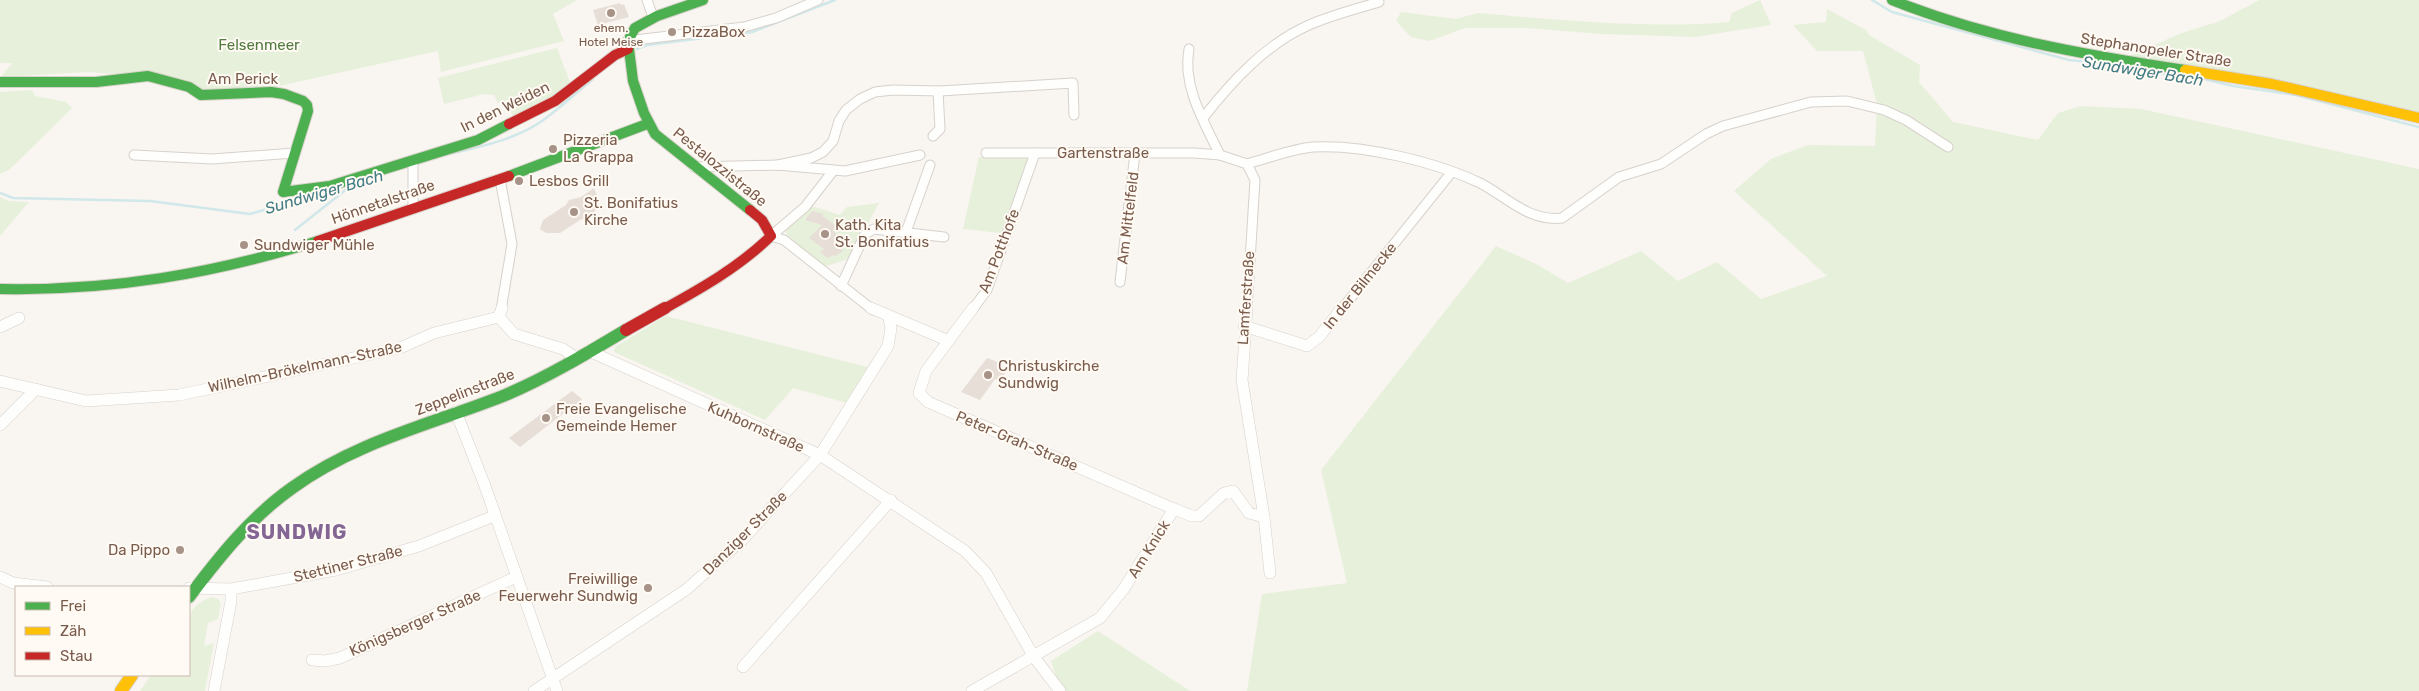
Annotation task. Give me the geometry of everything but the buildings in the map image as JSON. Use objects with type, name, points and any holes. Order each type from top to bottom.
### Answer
[{"type":"street","points":[[647,0],[653,17]]},
{"type":"street","points":[[647,124],[627,45],[634,28],[659,12],[692,0]]},
{"type":"street","points":[[653,17],[703,0]]},
{"type":"street","name":"In den Weiden","points":[[283,192],[330,186],[413,162],[495,132],[556,100],[627,45],[748,26],[774,19],[818,0]]},
{"type":"street","name":"Stephanopeler Straße","points":[[1892,0],[1930,17],[2063,51],[2282,86],[2419,118]]},
{"type":"street","points":[[1202,118],[1256,60],[1289,35],[1322,21],[1379,2]]},
{"type":"street","points":[[1189,49],[1186,58],[1190,80],[1202,118],[1220,155],[1247,164],[1312,147],[1344,147],[1405,159],[1452,173],[1505,196],[1539,217],[1556,220],[1570,213],[1619,177],[1661,164],[1706,134],[1724,126],[1825,100],[1881,109],[1905,119],[1934,140],[1948,147]]},
{"type":"street","name":"Am Perick","points":[[0,82],[96,82],[148,76],[189,86],[201,95],[255,92],[284,94],[303,101],[307,105],[308,111],[283,192]]},
{"type":"street","points":[[778,164],[815,156],[829,147],[837,133],[841,117],[858,100],[870,94],[887,91],[938,91],[1073,83],[1074,115]]},
{"type":"street","points":[[933,136],[940,129],[938,91]]},
{"type":"street","name":"Pestalozzistraße","points":[[647,124],[655,134],[762,220],[770,236]]},
{"type":"street","name":"Hönnetalstraße","points":[[0,289],[81,290],[156,281],[270,254],[500,178],[647,124]]},
{"type":"street","points":[[134,155],[212,158],[294,153]]},
{"type":"street","name":"Gartenstraße","points":[[986,153],[1220,155]]},
{"type":"street","name":"Am Potthofe","points":[[950,341],[987,290],[1035,153]]},
{"type":"street","name":"Am Mittelfeld","points":[[1120,282],[1135,153]]},
{"type":"street","points":[[694,166],[778,164],[846,171],[920,155]]},
{"type":"street","points":[[413,162],[413,208]]},
{"type":"street","name":"Lamferstraße","points":[[1247,164],[1255,180],[1244,326],[1242,380],[1264,517],[1270,573]]},
{"type":"street","points":[[906,232],[930,165]]},
{"type":"street","points":[[770,236],[785,226],[828,180],[833,171]]},
{"type":"street","name":"In der Bilmecke","points":[[1244,326],[1262,328],[1290,342],[1307,346],[1319,337],[1452,173]]},
{"type":"street","points":[[500,178],[512,244],[499,317],[513,333],[524,338],[564,348],[576,358]]},
{"type":"street","points":[[840,286],[865,234],[874,229],[944,237]]},
{"type":"street","points":[[770,236],[784,240],[840,286],[872,309],[950,341]]},
{"type":"street","name":"Zeppelinstraße","points":[[191,590],[240,532],[268,505],[305,475],[456,412],[504,395],[576,358],[749,257],[764,245],[770,236]]},
{"type":"street","name":"Wilhelm-Brökelmann-Straße","points":[[0,381],[86,401],[179,394],[400,348],[434,333],[499,317]]},
{"type":"street","points":[[0,327],[19,318]]},
{"type":"street","name":"Danziger Straße","points":[[534,691],[639,623],[708,571],[742,540],[820,455],[888,346],[891,328],[890,318]]},
{"type":"street","name":"Peter-Grah-Straße","points":[[950,341],[926,371],[921,382],[919,393],[928,402],[1174,509]]},
{"type":"street","name":"Kuhbornstraße","points":[[589,351],[714,409],[820,455],[891,500],[965,551],[978,563],[1034,656],[1060,691]]},
{"type":"street","points":[[0,425],[36,389]]},
{"type":"street","points":[[456,412],[557,691]]},
{"type":"street","name":"Am Knick","points":[[972,691],[1100,618],[1123,590],[1174,509],[1192,516],[1199,516],[1224,492],[1233,491],[1248,513],[1264,517]]},
{"type":"street","points":[[742,667],[891,500]]},
{"type":"street","name":"Stettiner Straße","points":[[191,590],[231,589],[336,570],[384,558],[494,516]]},
{"type":"street","points":[[0,577],[13,583],[38,586]]},
{"type":"street","name":"Königsberger Straße","points":[[312,660],[325,661],[340,658],[516,578]]},
{"type":"street","points":[[214,691],[231,601],[231,589]]},
{"type":"street","points":[[121,691],[131,676]]},
{"type":"green space","name":"Felsenmeer","points":[[0,0],[577,0],[553,14],[564,41],[441,72],[438,51],[270,88],[203,94],[155,77],[89,72],[1,77],[12,63],[0,63]]},
{"type":"green space","points":[[1760,0],[1771,25],[1695,37],[1602,34],[1526,28],[1465,28],[1429,41],[1411,37],[1396,21],[1401,12],[1456,19],[1478,13],[1604,23],[1699,24],[1729,22],[1732,13]]},
{"type":"green space","points":[[2259,0],[2419,0],[2419,116],[2125,58],[2179,34],[2220,21]]},
{"type":"green space","points":[[1827,9],[1866,30],[1869,35],[1920,65],[1919,82],[1953,122],[2038,140],[2058,113],[2081,106],[2141,109],[2419,169],[2419,691],[1247,691],[1262,594],[1347,583],[1321,470],[1496,246],[1538,265],[1568,283],[1641,251],[1678,281],[1717,262],[1761,299],[1827,276],[1734,191],[1771,159],[1808,145],[1875,146],[1877,104],[1863,51],[1817,51],[1793,25],[1826,22]]},
{"type":"green space","points":[[557,48],[571,85],[553,99],[514,117],[503,101],[498,103],[494,95],[484,94],[444,104],[438,78]]},
{"type":"green space","points":[[32,90],[35,96],[66,102],[72,108],[9,170],[0,174],[0,92]]},
{"type":"green space","points":[[1030,155],[1001,233],[963,229],[979,157]]},
{"type":"green space","points":[[0,197],[9,201],[29,202],[0,236]]},
{"type":"green space","points":[[879,203],[849,259],[823,267],[787,237],[786,229],[808,205],[840,215],[847,207]]},
{"type":"green space","points":[[666,316],[871,368],[847,403],[793,388],[765,420],[614,352],[615,347]]},
{"type":"green space","points":[[212,597],[218,599],[221,604],[218,619],[208,623],[204,646],[214,643],[205,691],[140,691],[150,676],[190,676],[190,615],[192,610]]},
{"type":"green space","points":[[1098,631],[1190,691],[1056,691],[1059,686],[1051,661]]},
{"type":"waterway","name":"Sundwiger Bach","points":[[637,49],[647,45],[752,32],[835,0]]},
{"type":"waterway","name":"Sundwiger Bach","points":[[1872,0],[1892,12],[2069,60],[2126,66],[2154,73],[2200,78],[2233,86],[2296,95],[2419,127]]},
{"type":"waterway","name":"Sundwiger Bach","points":[[441,156],[506,139],[531,128],[549,116],[593,79]]},
{"type":"waterway","points":[[295,230],[348,188],[364,180]]},
{"type":"waterway","name":"Sundwiger Bach","points":[[0,193],[13,198],[150,201],[250,214],[333,190]]},
{"type":"traffic: fast","points":[[703,0],[657,16],[635,28],[630,37],[629,49],[633,81],[644,113],[655,134],[750,210]]},
{"type":"traffic: fast","points":[[1892,0],[1963,26],[2036,45],[2185,70]]},
{"type":"traffic: fast","points":[[0,82],[96,82],[148,76],[189,87],[201,95],[271,92],[284,94],[303,101],[307,105],[308,111],[283,192],[330,186],[478,140],[509,124]]},
{"type":"traffic: fast","points":[[509,176],[647,124]]},
{"type":"traffic: fast","points":[[0,289],[41,290],[81,288],[161,280],[240,264],[318,241]]},
{"type":"traffic: fast","points":[[190,596],[224,552],[263,511],[293,487],[317,472],[368,446],[534,382],[626,330]]},
{"type":"traffic: slow","points":[[2185,70],[2272,84],[2419,118]]},
{"type":"traffic: slow","points":[[121,691],[131,676]]},
{"type":"traffic: jam","points":[[509,124],[555,101],[615,55],[628,49]]},
{"type":"traffic: jam","points":[[318,241],[509,176]]},
{"type":"traffic: jam","points":[[626,330],[721,277],[756,251],[771,236],[762,220],[750,210]]},
{"type":"place","name":"ehem. Hotel Meise","points":[[611,13]]},
{"type":"place","name":"PizzaBox","points":[[672,32]]},
{"type":"place","name":"Pizzeria La Grappa","points":[[553,149]]},
{"type":"place","name":"Lesbos Grill","points":[[519,181]]},
{"type":"place","name":"St. Bonifatius Kirche","points":[[574,212]]},
{"type":"place","name":"Kath. Kita St. Bonifatius","points":[[825,234]]},
{"type":"place","name":"Sundwiger Mühle","points":[[244,245]]},
{"type":"place","name":"Christuskirche Sundwig","points":[[988,375]]},
{"type":"place","name":"Freie Evangelische Gemeinde Hemer","points":[[546,418]]},
{"type":"place","name":"Da Pippo","points":[[180,550]]},
{"type":"place","name":"Freiwillige Feuerwehr Sundwig","points":[[648,588]]},
{"type":"district","name":"SUNDWIG","points":[[297,532]]}]
